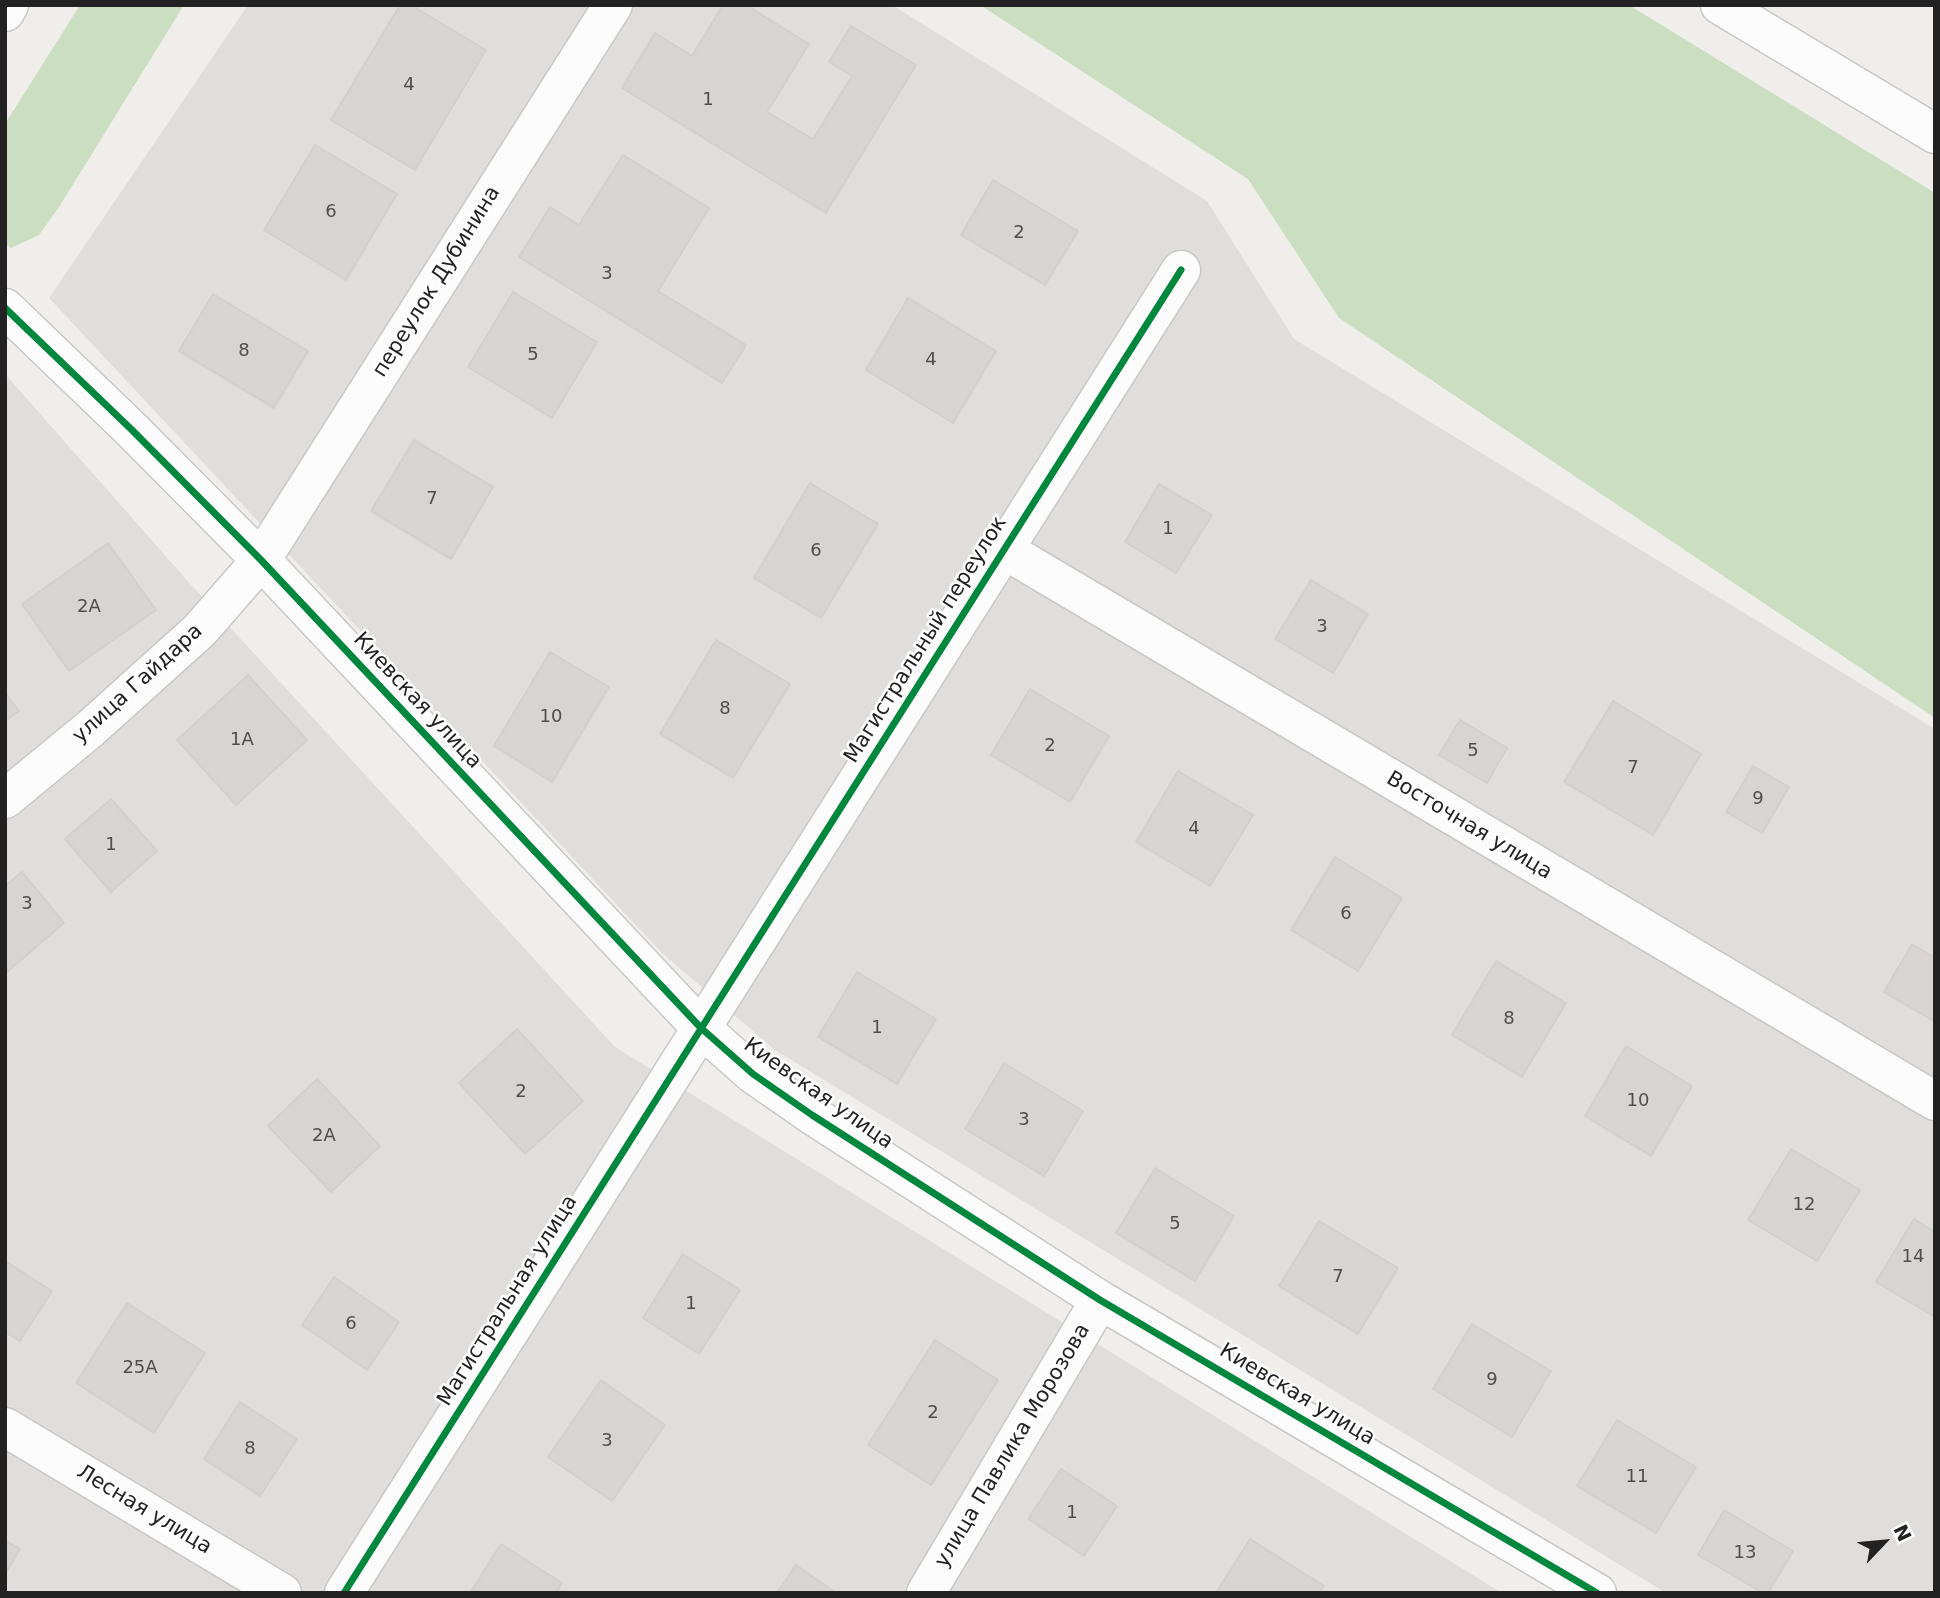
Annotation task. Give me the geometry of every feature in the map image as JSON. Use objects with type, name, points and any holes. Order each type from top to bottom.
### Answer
[{"type":"street","points":[[5,12],[9,5]]},
{"type":"street","name":"переулок Дубинина","points":[[261,560],[613,5]]},
{"type":"street","points":[[1720,5],[1935,134]]},
{"type":"street","name":"Магистральный переулок","points":[[701,1028],[1181,270]]},
{"type":"street","name":"Киевская улица","points":[[5,308],[132,430],[261,560],[701,1028],[754,1074],[812,1115],[1100,1300],[1597,1593]]},
{"type":"street","name":"Восточная улица","points":[[1003,550],[1935,1101]]},
{"type":"street","name":"улица Гайдара","points":[[5,799],[90,729],[200,631],[261,560]]},
{"type":"street","name":"Магистральная улица","points":[[344,1593],[701,1028]]},
{"type":"street","name":"улица Павлика Морозова","points":[[926,1593],[1100,1300]]},
{"type":"street","name":"Лесная улица","points":[[5,1427],[282,1593]]},
{"type":"shaded area","points":[[248,5],[892,5],[1207,201],[1294,339],[1935,729],[1935,1593],[1666,1593],[775,1050],[662,953],[49,298]]},
{"type":"shaded area","points":[[5,374],[193,587],[615,1047],[1502,1593],[5,1593]]},
{"type":"green space","points":[[80,5],[184,5],[59,207],[39,235],[11,248],[5,243],[5,124]]},
{"type":"green space","points":[[980,5],[1629,5],[1935,193],[1935,718],[1339,318],[1248,179]]},
{"type":"building","points":[[400,5],[411,5],[486,50],[415,170],[331,120]]},
{"type":"building","points":[[723,5],[746,5],[809,44],[767,112],[813,139],[852,76],[829,62],[851,26],[916,65],[826,213],[622,88],[655,33],[692,56]]},
{"type":"building","points":[[315,145],[397,194],[346,280],[264,230]]},
{"type":"building","points":[[623,155],[709,208],[658,291],[746,345],[722,383],[519,257],[550,207],[579,225]]},
{"type":"building","points":[[993,180],[1078,231],[1045,285],[961,235]]},
{"type":"building","points":[[513,292],[597,342],[552,418],[468,367]]},
{"type":"building","points":[[213,294],[308,351],[274,408],[179,351]]},
{"type":"building","points":[[908,298],[996,351],[953,423],[866,370]]},
{"type":"building","points":[[414,440],[493,487],[451,559],[371,511]]},
{"type":"building","points":[[810,483],[878,524],[821,618],[754,578]]},
{"type":"building","points":[[1159,484],[1212,515],[1176,573],[1125,542]]},
{"type":"building","points":[[108,543],[156,610],[69,671],[22,604]]},
{"type":"building","points":[[1311,580],[1368,614],[1333,673],[1275,639]]},
{"type":"building","points":[[716,640],[790,684],[733,778],[660,734]]},
{"type":"building","points":[[550,652],[609,687],[552,782],[494,746]]},
{"type":"building","points":[[248,675],[307,740],[236,805],[177,740]]},
{"type":"building","points":[[1030,689],[1109,736],[1070,802],[991,755]]},
{"type":"building","points":[[5,693],[19,711],[5,721]]},
{"type":"building","points":[[1613,701],[1701,754],[1653,835],[1564,782]]},
{"type":"building","points":[[1460,720],[1507,748],[1487,783],[1439,755]]},
{"type":"building","points":[[1753,766],[1789,787],[1762,833],[1726,812]]},
{"type":"building","points":[[1178,771],[1253,815],[1210,886],[1136,842]]},
{"type":"building","points":[[111,799],[157,851],[111,892],[65,839]]},
{"type":"building","points":[[1335,857],[1402,898],[1358,971],[1291,930]]},
{"type":"building","points":[[22,872],[64,923],[7,972],[5,886]]},
{"type":"building","points":[[1912,944],[1935,958],[1935,1016],[1932,1020],[1884,992]]},
{"type":"building","points":[[1496,961],[1566,1003],[1522,1077],[1452,1035]]},
{"type":"building","points":[[857,972],[936,1019],[897,1084],[818,1037]]},
{"type":"building","points":[[517,1029],[583,1101],[525,1154],[459,1083]]},
{"type":"building","points":[[1626,1046],[1692,1086],[1651,1156],[1585,1116]]},
{"type":"building","points":[[1004,1063],[1083,1111],[1044,1176],[965,1129]]},
{"type":"building","points":[[317,1079],[380,1146],[331,1192],[268,1126]]},
{"type":"building","points":[[1791,1149],[1860,1190],[1817,1261],[1748,1220]]},
{"type":"building","points":[[1155,1168],[1234,1216],[1195,1281],[1116,1233]]},
{"type":"building","points":[[1914,1219],[1935,1232],[1935,1317],[1876,1282]]},
{"type":"building","points":[[1319,1221],[1398,1268],[1358,1334],[1279,1286]]},
{"type":"building","points":[[683,1254],[740,1290],[699,1354],[643,1318]]},
{"type":"building","points":[[5,1261],[52,1291],[20,1341],[5,1332]]},
{"type":"building","points":[[334,1277],[399,1322],[367,1370],[302,1325]]},
{"type":"building","points":[[127,1303],[205,1353],[154,1433],[76,1383]]},
{"type":"building","points":[[1472,1324],[1551,1371],[1512,1437],[1433,1389]]},
{"type":"building","points":[[935,1340],[998,1380],[931,1485],[868,1445]]},
{"type":"building","points":[[601,1380],[665,1425],[612,1501],[548,1457]]},
{"type":"building","points":[[240,1402],[297,1439],[260,1496],[204,1459]]},
{"type":"building","points":[[1617,1420],[1696,1467],[1656,1533],[1577,1486]]},
{"type":"building","points":[[1061,1469],[1117,1506],[1084,1556],[1028,1519]]},
{"type":"building","points":[[1724,1510],[1793,1551],[1768,1593],[1763,1593],[1698,1555]]},
{"type":"building","points":[[1250,1539],[1324,1586],[1319,1593],[1216,1593]]},
{"type":"building","points":[[5,1540],[20,1549],[5,1574]]},
{"type":"building","points":[[501,1544],[562,1583],[556,1593],[470,1593]]},
{"type":"building","points":[[796,1565],[836,1593],[777,1593]]},
{"type":"cycle path","points":[[344,1593],[1181,270]]},
{"type":"cycle path","points":[[5,308],[132,430],[261,560],[701,1028],[753,1074],[812,1115],[1100,1300],[1597,1593]]}]
